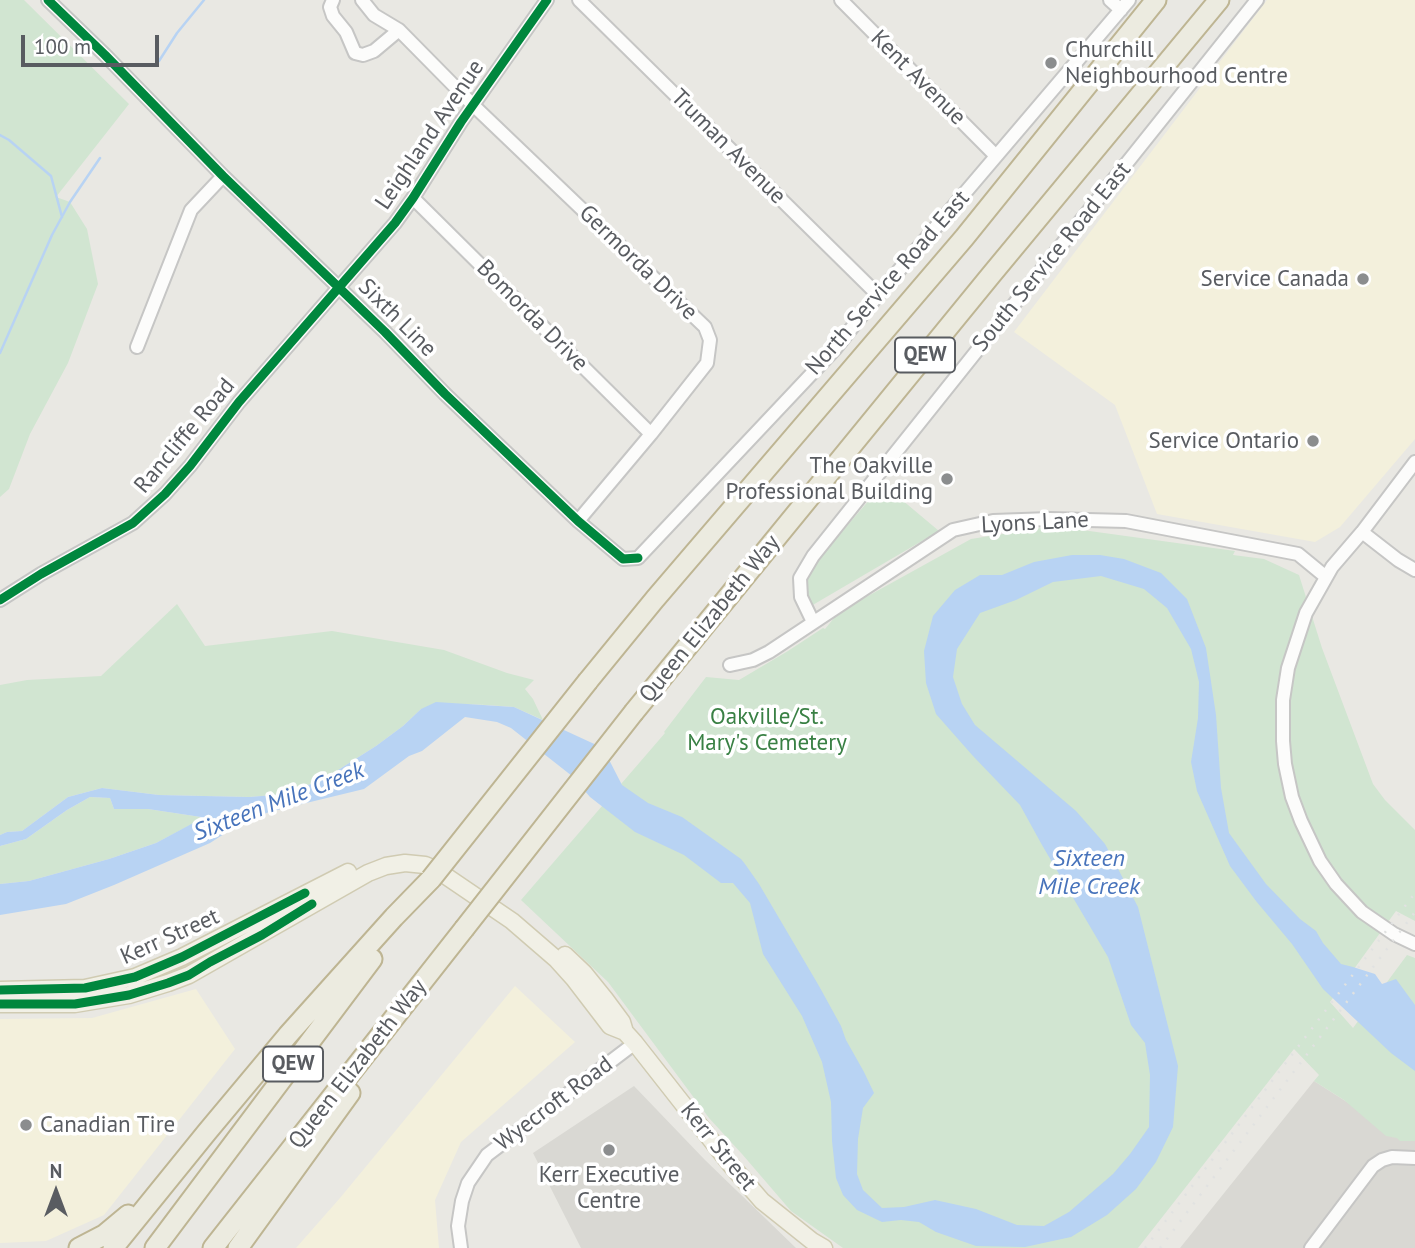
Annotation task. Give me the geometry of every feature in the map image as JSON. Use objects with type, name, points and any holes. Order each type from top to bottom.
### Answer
[{"type":"highway","name":"QEW","points":[[155,1248],[431,879],[588,681],[964,238],[1156,0]]},
{"type":"highway","name":"Queen Elizabeth Way","points":[[213,1248],[634,712],[1219,0]]},
{"type":"highway","points":[[113,1248],[288,1035],[431,879]]},
{"type":"highway","points":[[238,1248],[337,1112],[417,989]]},
{"type":"highway","points":[[79,1248],[104,1235],[142,1200],[159,1190]]},
{"type":"main road","name":"Kerr Street","points":[[0,990],[85,988],[135,977],[182,957],[361,865],[393,856],[426,855],[448,864],[516,913],[584,973],[606,999],[630,1038],[762,1201],[824,1248]]},
{"type":"main road","name":"Kerr Street","points":[[0,1004],[75,1004],[129,995],[168,983],[189,975],[368,873],[405,863],[425,864],[512,921],[556,959],[610,1026],[630,1038]]},
{"type":"street","name":"Sixth Line","points":[[48,0],[223,176],[578,521],[623,559],[638,558]]},
{"type":"street","points":[[59,11],[68,0]]},
{"type":"street","points":[[333,0],[330,7],[333,16],[346,32],[355,53],[363,55],[374,51],[399,30]]},
{"type":"street","name":"Germorda Drive","points":[[362,0],[374,15],[399,30],[473,105],[705,327],[710,340],[707,363],[652,434],[578,521]]},
{"type":"street","name":"Leighland Avenue","points":[[339,287],[395,223],[461,122],[547,0]]},
{"type":"street","name":"Truman Avenue","points":[[579,0],[878,295]]},
{"type":"street","name":"Kent Avenue","points":[[841,0],[996,156]]},
{"type":"street","points":[[1110,0],[1125,5]]},
{"type":"street","name":"South Service Road East","points":[[813,622],[801,597],[800,578],[813,556],[1257,0]]},
{"type":"street","name":"North Service Road East","points":[[638,558],[835,349],[1125,5]]},
{"type":"street","points":[[137,346],[191,210],[223,176]]},
{"type":"street","name":"Bomorda Drive","points":[[413,198],[652,434]]},
{"type":"street","name":"Rancliffe Road","points":[[0,600],[41,574],[134,523],[190,466],[239,402],[339,287]]},
{"type":"street","points":[[1415,462],[1332,567],[1306,612],[1288,668],[1283,700],[1285,764],[1292,797],[1320,861],[1336,884],[1362,912],[1394,934],[1415,944]]},
{"type":"street","name":"Lyons Lane","points":[[730,665],[753,660],[953,530],[993,521],[1126,521],[1298,555],[1326,577]]},
{"type":"street","points":[[1362,532],[1398,561],[1415,570]]},
{"type":"street","name":"Wyecroft Road","points":[[461,1248],[458,1226],[462,1201],[468,1183],[487,1154],[630,1038]]},
{"type":"street","points":[[1311,1248],[1373,1166],[1392,1157],[1415,1158]]},
{"type":"shaded area","points":[[1267,0],[1415,0],[1415,439],[1340,527],[1315,542],[1157,514],[1115,405],[1014,332]]},
{"type":"shaded area","points":[[515,986],[575,1042],[461,1142],[435,1200],[439,1248],[296,1248],[340,1198]]},
{"type":"shaded area","points":[[196,989],[235,1049],[104,1215],[46,1241],[0,1243],[0,1019],[92,1018]]},
{"type":"shaded area","points":[[1314,1081],[1383,1125],[1415,1141],[1415,1248],[1180,1248]]},
{"type":"shaded area","points":[[634,1086],[705,1160],[796,1248],[581,1248],[533,1153]]},
{"type":"green space","points":[[0,0],[24,0],[129,104],[56,197],[70,202],[87,229],[98,284],[68,363],[30,434],[9,489],[0,497]]},
{"type":"green space","points":[[883,484],[939,531],[811,606],[804,590],[808,571]]},
{"type":"green space","name":"Oakville/St. Mary's Cemetery","points":[[1053,526],[1235,551],[1233,555],[1264,559],[1299,575],[1322,648],[1373,784],[1415,830],[1415,921],[1396,911],[1330,1002],[1353,1028],[1407,955],[1415,958],[1415,1141],[1400,1141],[1386,1136],[1344,1100],[1314,1081],[1319,1075],[1294,1049],[1138,1248],[843,1248],[791,1211],[709,1118],[608,982],[521,900],[665,733],[706,677],[739,680],[825,629],[839,612],[971,539]]},
{"type":"green space","points":[[177,604],[205,646],[332,631],[444,650],[534,680],[525,689],[543,720],[514,707],[464,704],[421,709],[376,746],[327,777],[287,794],[249,797],[159,795],[102,788],[68,797],[22,831],[0,835],[0,685],[27,680],[101,676]]},
{"type":"green space","points":[[90,797],[110,798],[114,809],[148,809],[201,817],[156,843],[109,859],[29,881],[0,884],[0,846],[26,839]]},
{"type":"water","name":"Sixteen Mile Creek","points":[[1072,555],[1100,555],[1124,559],[1161,573],[1187,599],[1206,648],[1216,715],[1221,788],[1229,833],[1266,884],[1300,919],[1316,931],[1341,964],[1375,974],[1382,984],[1396,979],[1415,1005],[1415,1071],[1391,1053],[1323,989],[1292,944],[1230,866],[1197,791],[1191,762],[1198,718],[1199,682],[1191,649],[1167,608],[1144,589],[1101,576],[1053,582],[1016,600],[980,613],[957,649],[953,677],[962,704],[975,725],[1076,811],[1105,844],[1138,907],[1178,1066],[1173,1127],[1156,1162],[1136,1189],[1107,1215],[1071,1237],[1025,1247],[976,1246],[936,1232],[919,1222],[882,1222],[857,1210],[843,1195],[836,1178],[831,1102],[822,1062],[802,1016],[763,954],[750,903],[733,883],[721,883],[684,855],[635,832],[590,797],[572,776],[511,728],[497,722],[465,717],[422,751],[409,756],[364,789],[269,812],[238,825],[210,843],[66,904],[0,915],[0,884],[29,881],[109,859],[156,843],[201,817],[148,809],[114,809],[110,798],[90,797],[26,839],[0,846],[0,835],[22,831],[68,797],[102,788],[159,795],[249,797],[287,794],[327,777],[376,746],[421,709],[436,702],[514,707],[603,748],[622,785],[648,803],[682,817],[745,864],[819,986],[874,1093],[863,1108],[858,1139],[857,1174],[863,1190],[882,1208],[904,1207],[935,1200],[976,1209],[1017,1225],[1044,1226],[1069,1212],[1113,1174],[1149,1127],[1150,1075],[1145,1043],[1131,1025],[1108,957],[1020,805],[936,714],[926,683],[924,651],[933,616],[955,590],[980,575],[1002,575],[1034,562]]},
{"type":"waterway","points":[[159,61],[177,33],[204,0]]},
{"type":"waterway","points":[[0,135],[51,176],[62,217]]},
{"type":"waterway","points":[[0,353],[52,235],[70,202],[100,158]]},
{"type":"railway","points":[[1145,1248],[1415,893]]},
{"type":"railway","points":[[1160,1248],[1415,912]]},
{"type":"cycle path","points":[[48,0],[223,176],[578,521],[623,559],[638,558]]},
{"type":"cycle path","points":[[0,600],[133,523],[165,494],[239,402],[395,223],[461,122],[547,0]]},
{"type":"cycle path","points":[[0,990],[85,988],[135,977],[182,957],[305,893]]},
{"type":"cycle path","points":[[0,1004],[75,1004],[129,995],[168,983],[189,975],[262,935],[312,904]]},
{"type":"place","name":"Churchill Neighbourhood Centre","points":[[1051,63]]},
{"type":"place","name":"Service Canada","points":[[1363,279]]},
{"type":"place","name":"Service Ontario","points":[[1313,441]]},
{"type":"place","name":"The Oakville Professional Building","points":[[947,479]]},
{"type":"place","name":"Canadian Tire","points":[[26,1125]]},
{"type":"place","name":"Kerr Executive Centre","points":[[609,1150]]}]
